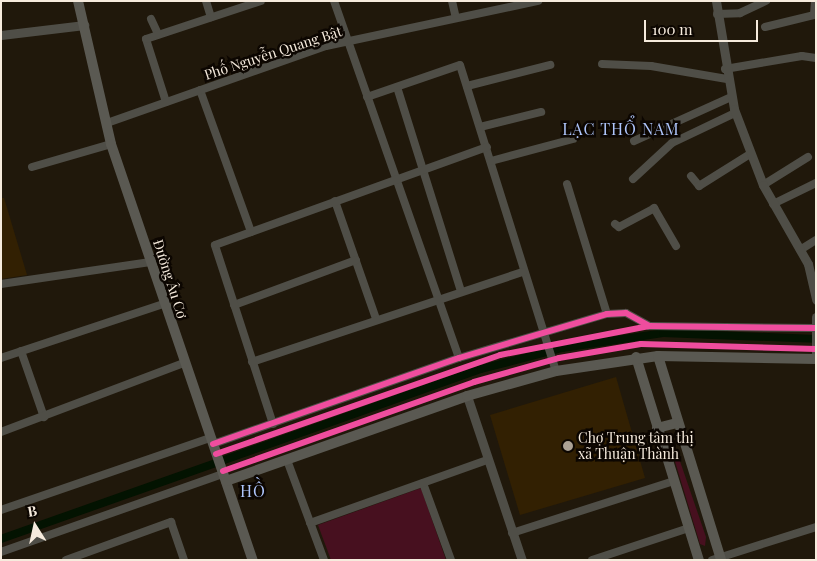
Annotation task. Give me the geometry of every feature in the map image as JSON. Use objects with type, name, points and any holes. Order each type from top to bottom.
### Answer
[{"type":"main road","name":"Đường Âu Cơ","points":[[78,1],[111,144],[163,304],[253,560]]},
{"type":"main road","points":[[225,478],[287,460],[554,366],[658,356],[815,354]]},
{"type":"main road","points":[[658,356],[718,559]]},
{"type":"main road","points":[[636,358],[699,560]]},
{"type":"main road","points":[[657,428],[677,423]]},
{"type":"street","points":[[206,1],[211,17]]},
{"type":"street","points":[[334,1],[458,358]]},
{"type":"street","points":[[452,1],[456,18]]},
{"type":"street","name":"Phố Nguyễn Quang Bật","points":[[107,123],[348,41],[456,18],[510,4],[538,1]]},
{"type":"street","points":[[716,1],[725,69],[735,113],[763,185],[812,274],[816,300]]},
{"type":"street","points":[[765,27],[815,15],[815,1]]},
{"type":"street","points":[[166,102],[146,44],[146,39],[255,2]]},
{"type":"street","points":[[717,14],[740,14],[760,3]]},
{"type":"street","points":[[151,19],[158,34]]},
{"type":"street","points":[[1,36],[84,25]]},
{"type":"street","points":[[725,69],[795,57],[816,58]]},
{"type":"street","points":[[602,64],[652,66],[728,79]]},
{"type":"street","points":[[367,97],[460,65],[487,147],[522,272],[547,334],[554,366]]},
{"type":"street","points":[[467,86],[550,65]]},
{"type":"street","points":[[397,87],[425,169],[461,291]]},
{"type":"street","points":[[200,90],[251,232]]},
{"type":"street","points":[[634,141],[731,97]]},
{"type":"street","points":[[480,128],[540,112]]},
{"type":"street","points":[[633,179],[672,143],[735,113]]},
{"type":"street","points":[[491,161],[573,139]]},
{"type":"street","points":[[32,167],[111,144]]},
{"type":"street","points":[[273,424],[215,245],[487,147]]},
{"type":"street","points":[[691,176],[699,186],[750,154]]},
{"type":"street","points":[[763,185],[808,157]]},
{"type":"street","points":[[773,204],[816,183]]},
{"type":"street","points":[[567,184],[607,314]]},
{"type":"street","points":[[335,201],[376,319]]},
{"type":"street","points":[[615,224],[619,228],[654,208],[676,246]]},
{"type":"street","points":[[800,250],[816,240]]},
{"type":"street","points":[[234,305],[356,260]]},
{"type":"street","points":[[1,284],[150,262]]},
{"type":"street","points":[[252,362],[438,298],[522,272]]},
{"type":"street","points":[[1,358],[163,304]]},
{"type":"street","points":[[1,510],[213,444],[458,358],[547,334],[607,314],[626,312],[649,326],[815,328]]},
{"type":"street","points":[[815,354],[816,317]]},
{"type":"street","points":[[21,351],[44,417]]},
{"type":"street","points":[[1,432],[184,363]]},
{"type":"street","points":[[467,396],[522,560]]},
{"type":"street","points":[[287,460],[324,560]]},
{"type":"street","points":[[310,523],[487,460]]},
{"type":"street","points":[[1,552],[225,478]]},
{"type":"street","points":[[512,533],[674,482]]},
{"type":"street","points":[[423,483],[451,560]]},
{"type":"street","points":[[66,560],[171,522],[184,560]]},
{"type":"street","points":[[592,560],[689,528]]},
{"type":"street","points":[[718,559],[816,528]]},
{"type":"shaded area","points":[[1,198],[4,198],[27,275],[1,279]]},
{"type":"shaded area","name":"Chợ Trung tâm thị xã Thuận Thành","points":[[616,377],[645,478],[520,515],[490,415]]},
{"type":"shaded area","points":[[670,432],[706,537],[705,546],[700,544],[667,435]]},
{"type":"shaded area","points":[[421,488],[446,560],[331,560],[318,525]]},
{"type":"waterway","points":[[1,539],[481,369],[562,348],[663,333],[816,339]]},
{"type":"cycle path","points":[[213,444],[459,358],[607,314],[626,313],[649,326],[816,328]]},
{"type":"cycle path","points":[[216,454],[500,355],[649,326]]},
{"type":"cycle path","points":[[223,471],[474,382],[559,358],[641,344],[816,349]]},
{"type":"place","name":"Chợ Trung tâm thị xã Thuận Thành","points":[[568,446]]},
{"type":"district","name":"LẠC THỔ NAM","points":[[621,129]]},
{"type":"district","name":"HỒ","points":[[253,491]]}]
